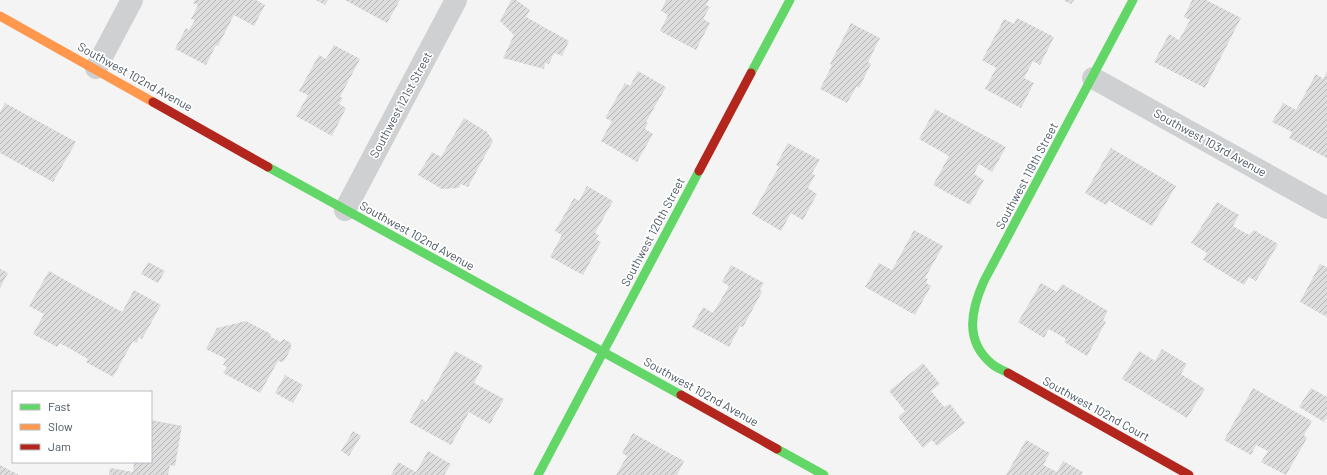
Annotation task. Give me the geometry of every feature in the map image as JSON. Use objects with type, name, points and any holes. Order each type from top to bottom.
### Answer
[{"type":"street","points":[[96,68],[132,0]]},
{"type":"street","name":"Southwest 121st Street","points":[[345,210],[456,0]]},
{"type":"street","name":"Southwest 120th Street","points":[[538,475],[790,0]]},
{"type":"street","name":"Southwest 119th Street","points":[[992,364],[986,358],[972,333],[971,317],[975,302],[984,280],[1134,0]]},
{"type":"street","name":"Southwest 102nd Avenue","points":[[0,16],[96,68],[345,210],[603,351],[818,474]]},
{"type":"street","name":"Southwest 103rd Avenue","points":[[1093,78],[1327,208]]},
{"type":"street","name":"Southwest 102nd Court","points":[[992,364],[1189,475]]},
{"type":"building","points":[[195,0],[256,0],[265,5],[254,26],[234,15],[206,65],[175,49],[186,28],[189,30],[195,20],[191,19],[198,5],[193,3]]},
{"type":"building","points":[[316,0],[328,0],[325,5]]},
{"type":"building","points":[[345,0],[400,0],[387,23]]},
{"type":"building","points":[[511,0],[516,0],[530,10],[526,17],[569,41],[562,56],[554,53],[549,64],[545,63],[544,69],[503,58],[514,35],[500,21]]},
{"type":"building","points":[[666,0],[709,0],[706,5],[710,7],[703,19],[710,23],[696,50],[660,31],[668,15],[661,11]]},
{"type":"building","points":[[1063,0],[1074,0],[1071,4]]},
{"type":"building","points":[[1192,0],[1206,0],[1241,18],[1205,88],[1154,62],[1169,34],[1179,40],[1190,20],[1184,17]]},
{"type":"building","points":[[1017,18],[1054,37],[1040,65],[1033,61],[1024,78],[1034,83],[1021,108],[985,89],[996,68],[982,60],[1004,19],[1014,24]]},
{"type":"building","points":[[851,23],[880,38],[868,62],[871,64],[859,88],[857,86],[847,103],[820,89],[832,65],[830,64]]},
{"type":"building","points":[[334,45],[360,59],[340,97],[343,98],[339,104],[346,108],[332,136],[296,116],[308,95],[299,91],[319,55],[326,59]]},
{"type":"building","points":[[638,71],[666,87],[646,122],[648,123],[645,129],[653,134],[637,162],[601,141],[612,121],[605,118],[625,83],[630,86]]},
{"type":"building","points":[[1327,72],[1327,158],[1289,138],[1292,132],[1272,122],[1283,103],[1296,110],[1316,74],[1323,79]]},
{"type":"building","points":[[5,103],[76,142],[53,182],[0,153],[0,112]]},
{"type":"building","points":[[935,109],[1006,147],[992,172],[979,164],[974,174],[984,180],[970,205],[933,185],[949,156],[919,139]]},
{"type":"building","points":[[464,118],[487,132],[493,141],[468,187],[461,184],[459,188],[442,189],[418,175],[432,152],[441,157]]},
{"type":"building","points":[[788,143],[820,160],[812,173],[815,175],[808,188],[817,194],[803,220],[791,213],[781,231],[752,214],[779,167],[776,165]]},
{"type":"building","points":[[1111,148],[1176,186],[1152,226],[1109,201],[1106,205],[1085,193]]},
{"type":"building","points":[[587,186],[613,201],[595,233],[599,235],[596,239],[601,242],[583,275],[550,257],[562,235],[555,231],[574,198],[579,201]]},
{"type":"building","points":[[1217,202],[1239,215],[1233,226],[1249,235],[1254,230],[1278,244],[1256,281],[1249,277],[1244,285],[1203,260],[1207,253],[1191,243]]},
{"type":"building","points":[[914,230],[943,246],[925,278],[928,279],[926,283],[931,286],[915,315],[865,287],[879,263],[892,270]]},
{"type":"building","points":[[148,262],[165,271],[158,283],[141,274]]},
{"type":"building","points":[[1320,264],[1327,267],[1327,317],[1300,302]]},
{"type":"building","points":[[731,265],[764,283],[760,289],[762,292],[743,327],[740,326],[729,347],[692,327],[703,307],[713,313],[729,286],[722,282]]},
{"type":"building","points":[[0,269],[8,273],[0,288]]},
{"type":"building","points":[[49,271],[122,312],[134,290],[161,305],[142,339],[139,337],[137,343],[133,341],[113,377],[86,362],[88,359],[60,343],[57,347],[33,334],[44,314],[29,306]]},
{"type":"building","points":[[1041,283],[1057,292],[1062,284],[1108,311],[1103,320],[1106,322],[1087,356],[1064,342],[1066,339],[1049,329],[1044,338],[1018,322]]},
{"type":"building","points":[[246,321],[271,334],[270,336],[280,342],[284,339],[291,343],[291,348],[285,360],[281,362],[278,361],[260,393],[223,373],[227,367],[223,365],[226,359],[206,349],[217,328]]},
{"type":"building","points":[[1162,349],[1187,364],[1181,374],[1205,389],[1187,418],[1122,379],[1139,351],[1155,361]]},
{"type":"building","points":[[455,351],[483,366],[474,383],[504,399],[490,424],[469,412],[451,445],[409,422],[422,399],[426,402]]},
{"type":"building","points":[[923,363],[940,384],[931,391],[944,407],[950,404],[965,423],[937,446],[932,440],[923,448],[898,417],[905,411],[889,391]]},
{"type":"building","points":[[285,375],[303,385],[293,403],[275,393]]},
{"type":"building","points":[[1253,388],[1312,421],[1304,435],[1307,438],[1286,475],[1261,462],[1268,451],[1256,445],[1251,455],[1224,440]]},
{"type":"building","points":[[1311,388],[1327,397],[1327,417],[1324,422],[1299,407]]},
{"type":"building","points":[[152,420],[182,426],[175,466],[170,465],[168,475],[109,475],[110,468],[133,472],[134,463],[152,463]]},
{"type":"building","points":[[353,431],[361,436],[349,456],[341,451]]},
{"type":"building","points":[[633,433],[684,461],[677,475],[616,475],[627,456],[622,453]]},
{"type":"building","points":[[1026,440],[1050,453],[1043,465],[1057,472],[1063,461],[1083,472],[1081,475],[1006,475]]},
{"type":"building","points":[[428,451],[451,464],[444,475],[391,475],[398,462],[416,472]]},
{"type":"building","points":[[0,465],[11,471],[19,475],[0,475]]},
{"type":"traffic: fast","points":[[751,73],[790,0]]},
{"type":"traffic: fast","points":[[1008,373],[992,364],[983,355],[977,345],[974,335],[973,314],[979,292],[1133,0]]},
{"type":"traffic: fast","points":[[268,167],[681,395]]},
{"type":"traffic: fast","points":[[538,475],[699,171]]},
{"type":"traffic: fast","points":[[777,449],[824,475]]},
{"type":"traffic: slow","points":[[0,16],[153,102]]},
{"type":"traffic: jam","points":[[699,171],[751,73]]},
{"type":"traffic: jam","points":[[153,102],[268,167]]},
{"type":"traffic: jam","points":[[1008,373],[1189,475]]},
{"type":"traffic: jam","points":[[681,395],[777,449]]}]
